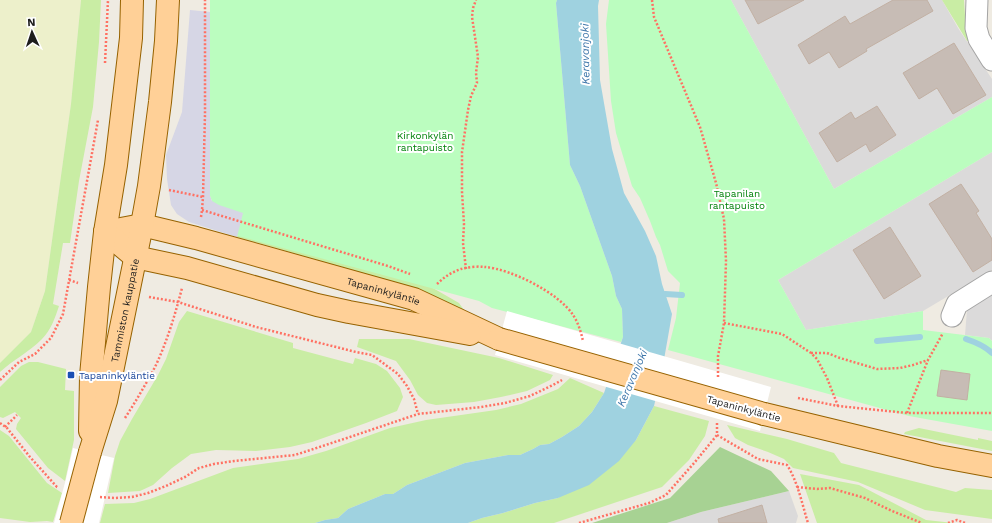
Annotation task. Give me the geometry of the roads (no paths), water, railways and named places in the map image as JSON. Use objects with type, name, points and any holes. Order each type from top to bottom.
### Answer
[{"type":"main road","points":[[71,523],[90,452],[91,376],[105,232],[116,165],[130,46],[132,0]]},
{"type":"main road","name":"Tammiston kauppatie","points":[[90,452],[106,401],[149,186],[160,102],[166,41],[168,0]]},
{"type":"main road","name":"Tapaninkyläntie","points":[[105,232],[142,225],[196,238],[414,299],[499,339]]},
{"type":"main road","name":"Tapaninkyläntie","points":[[105,232],[135,257],[187,268],[318,305],[349,312],[499,339],[764,414],[938,456],[992,466]]},
{"type":"street","points":[[977,0],[976,28],[980,39],[992,60]]},
{"type":"street","points":[[952,316],[957,304],[992,282]]},
{"type":"water","name":"Keravanjoki","points":[[557,0],[599,0],[600,80],[612,149],[624,193],[645,231],[656,256],[662,284],[672,314],[654,406],[636,440],[619,461],[589,485],[558,498],[535,503],[468,523],[315,523],[338,518],[348,509],[385,494],[393,494],[407,485],[465,463],[508,455],[520,455],[540,445],[549,444],[579,426],[592,412],[604,393],[623,337],[622,309],[616,296],[612,276],[580,186],[570,165],[556,3]]},
{"type":"waterway","points":[[665,294],[682,295]]},
{"type":"waterway","points":[[877,341],[920,337]]},
{"type":"waterway","points":[[966,339],[983,346],[992,353]]},
{"type":"place","name":"Tapaninkyläntie","points":[[71,375]]},
{"type":"park label","name":"Kirkonkylän rantapuisto","points":[[425,140]]},
{"type":"park label","name":"Tapanilan rantapuisto","points":[[737,198]]}]
